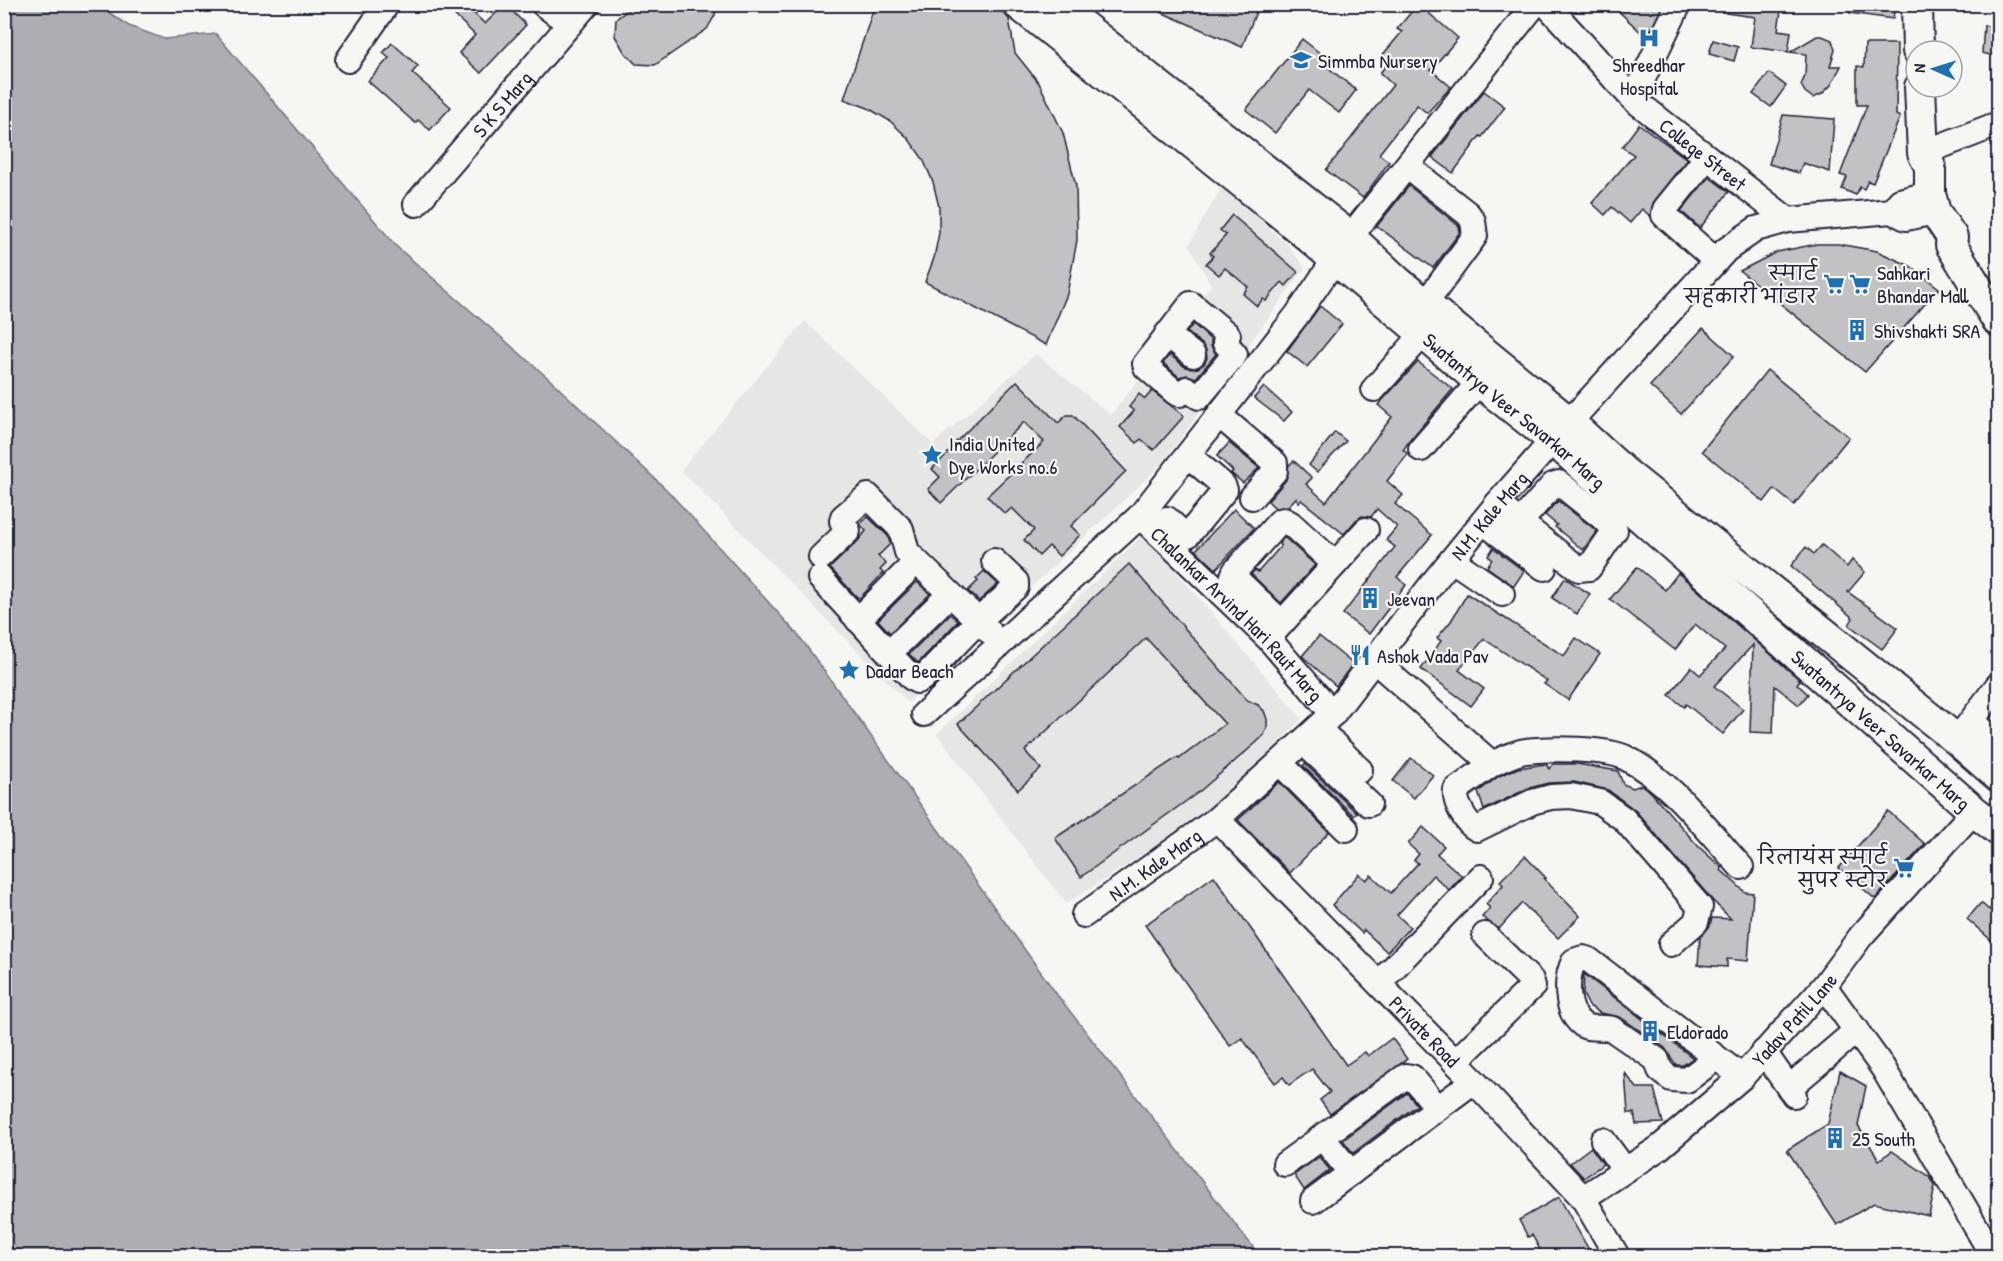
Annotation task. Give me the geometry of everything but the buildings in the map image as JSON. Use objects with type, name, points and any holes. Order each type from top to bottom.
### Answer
[{"type":"main road","name":"Swatantrya Veer Savarkar Marg","points":[[1018,4],[1343,248],[1425,304],[1561,431],[1593,493],[1998,830]]},
{"type":"main road","name":"Swatantrya Veer Savarkar Marg","points":[[1055,4],[1343,248],[1424,333],[1480,381],[1625,472],[1964,731],[1998,776]]},
{"type":"main road","points":[[1917,4],[1918,39]]},
{"type":"main road","points":[[1921,99],[1923,153],[1930,168],[1926,205],[1943,244],[1951,245],[1998,321]]},
{"type":"street","points":[[348,60],[387,4]]},
{"type":"street","points":[[543,4],[570,24]]},
{"type":"street","name":"S K S Marg","points":[[416,204],[587,4]]},
{"type":"street","points":[[924,714],[1140,516],[1297,315],[1343,248],[1535,4]]},
{"type":"street","name":"College Street","points":[[1546,4],[1633,99],[1788,220]]},
{"type":"street","points":[[1633,99],[1679,4]]},
{"type":"street","points":[[1923,153],[1998,124]]},
{"type":"street","points":[[1707,157],[1665,209],[1664,215],[1716,261]]},
{"type":"street","points":[[1407,166],[1468,214],[1476,229],[1475,236],[1425,304]]},
{"type":"street","name":"N.M. Kale Marg","points":[[1084,915],[1285,768],[1317,734],[1490,513],[1561,431],[1726,250],[1756,229],[1788,220],[1892,211],[1906,218],[1926,205]]},
{"type":"street","points":[[1190,305],[1195,306],[1228,335],[1225,343],[1235,353],[1200,397],[1187,389],[1180,394],[1176,393],[1146,367],[1145,364],[1167,334],[1190,305]]},
{"type":"street","points":[[1374,389],[1424,333]]},
{"type":"street","points":[[1167,334],[1193,356]]},
{"type":"street","points":[[1218,375],[1237,392]]},
{"type":"street","points":[[1421,449],[1480,381]]},
{"type":"street","points":[[1219,415],[1275,463],[1275,471],[1252,497]]},
{"type":"street","points":[[1191,450],[1271,514]]},
{"type":"street","points":[[1167,519],[1184,535],[1188,535],[1225,490],[1191,450]]},
{"type":"street","points":[[1490,513],[1520,522],[1579,569],[1588,568],[1614,530],[1593,493],[1555,483],[1520,522]]},
{"type":"street","points":[[994,561],[1017,585],[978,621],[920,680],[912,678],[858,620],[820,568],[848,531],[842,521],[843,517],[868,496],[901,529],[907,552],[916,562],[950,594],[978,621],[1001,643]]},
{"type":"street","points":[[1490,513],[1545,568]]},
{"type":"street","name":"Chalankar Arvind Hari Raut Marg","points":[[1140,516],[1275,630],[1317,734]]},
{"type":"street","points":[[1335,564],[1284,520],[1280,521],[1233,576],[1275,630],[1366,530]]},
{"type":"street","points":[[1452,560],[1486,580]]},
{"type":"street","points":[[858,620],[916,562]]},
{"type":"street","points":[[889,653],[950,594]]},
{"type":"street","points":[[1374,660],[1492,764]]},
{"type":"street","points":[[1998,685],[1964,731],[1998,743]]},
{"type":"street","points":[[1317,734],[1360,770]]},
{"type":"street","points":[[1317,734],[1369,804]]},
{"type":"street","points":[[1671,944],[1696,922],[1700,907],[1624,819],[1600,802],[1571,796],[1551,797],[1532,802],[1477,829],[1472,827],[1456,802],[1456,790],[1492,764],[1524,751],[1582,749],[1623,756],[1651,774],[1673,793],[1741,867]]},
{"type":"street","points":[[1285,768],[1346,829]]},
{"type":"street","name":"Yadav Patil Lane","points":[[1569,1176],[1613,1156],[1659,1148],[1742,1077],[1824,986],[1861,936],[1974,811]]},
{"type":"street","name":"Private Road","points":[[1217,819],[1569,1176],[1617,1257]]},
{"type":"street","points":[[1379,983],[1481,877]]},
{"type":"street","points":[[1455,1062],[1533,986],[1531,980],[1485,935]]},
{"type":"street","points":[[1716,1058],[1687,1080],[1679,1081],[1671,1079],[1660,1070],[1657,1060],[1611,1029],[1605,1026],[1582,1025],[1574,1014],[1568,996],[1568,978],[1574,961],[1578,958],[1589,960],[1742,1077]]},
{"type":"street","points":[[1824,986],[1883,1068],[1993,1257]]},
{"type":"street","points":[[1764,1052],[1792,1091],[1857,1030]]},
{"type":"street","points":[[1285,1164],[1406,1076],[1412,1077],[1438,1108]]},
{"type":"street","points":[[1313,1201],[1474,1081]]},
{"type":"street","points":[[1322,1137],[1351,1173]]},
{"type":"shaded area","points":[[5,4],[98,5],[129,26],[164,39],[216,34],[397,247],[547,377],[667,490],[799,636],[1058,996],[1260,1256],[5,1256]]},
{"type":"shaded area","name":"India United Dye Works no.6","points":[[1222,186],[1288,245],[1305,268],[1161,465],[908,703],[681,470],[805,321],[933,444],[1036,354],[1111,415],[1211,285],[1189,245]]},
{"type":"shaded area","points":[[1144,534],[1302,719],[1207,814],[1066,904],[937,734]]},
{"type":"place","name":"Shreedhar Hospital","points":[[1649,38]]},
{"type":"place","name":"Simmba Nursery","points":[[1301,60]]},
{"type":"place","name":"स्मार्ट सहकारी भांडार","points":[[1834,284]]},
{"type":"place","name":"Sahkari Bhandar Mall","points":[[1860,284]]},
{"type":"place","name":"Shivshakti SRA","points":[[1857,330]]},
{"type":"place","name":"India United Dye Works no.6","points":[[932,455]]},
{"type":"place","name":"Jeevan","points":[[1370,598]]},
{"type":"place","name":"Ashok Vada Pav","points":[[1360,655]]},
{"type":"place","name":"Dadar Beach","points":[[849,670]]},
{"type":"place","name":"रिलायंस स्मार्ट सुपर स्टोर","points":[[1904,868]]},
{"type":"place","name":"Eldorado","points":[[1650,1031]]},
{"type":"place","name":"25 South","points":[[1835,1138]]}]
